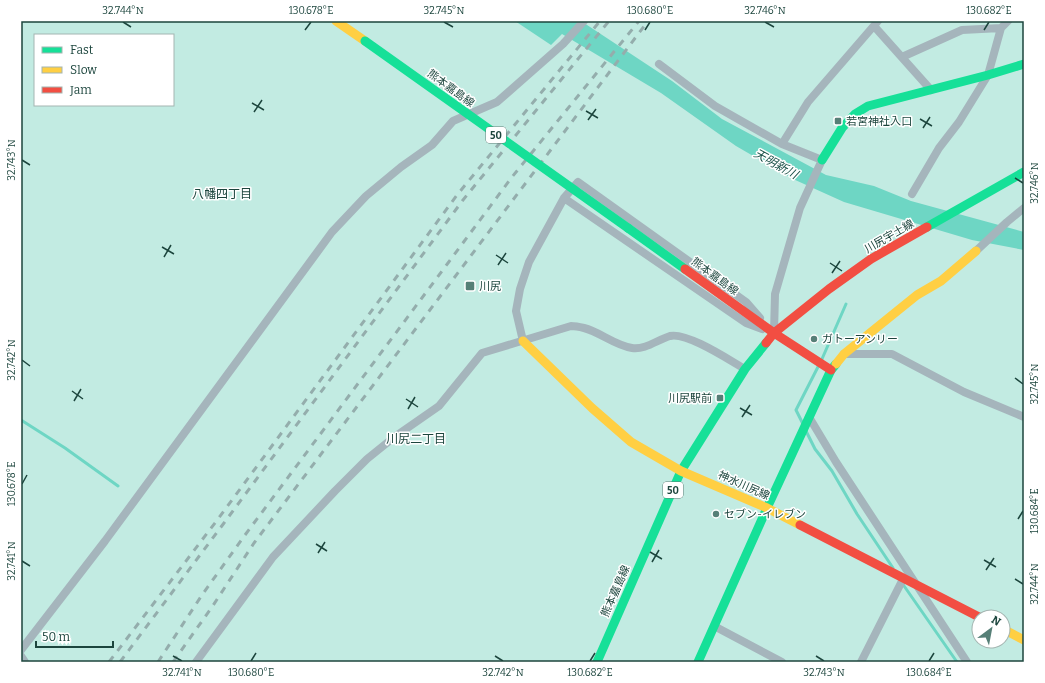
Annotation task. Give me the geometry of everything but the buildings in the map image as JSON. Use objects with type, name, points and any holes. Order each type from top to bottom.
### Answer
[{"type":"main road","name":"熊本嘉島線","points":[[336,21],[774,333],[745,369],[681,470],[597,662]]},
{"type":"main road","points":[[822,160],[842,128],[855,114],[868,106],[988,75],[1024,64]]},
{"type":"main road","name":"川尻宇土線","points":[[774,333],[829,289],[871,259],[1024,172]]},
{"type":"main road","points":[[698,662],[831,370],[844,354],[918,296],[941,281],[976,251]]},
{"type":"main road","points":[[774,333],[831,370]]},
{"type":"main road","name":"神水川尻線","points":[[523,341],[592,408],[631,442],[681,470],[767,508],[971,613]]},
{"type":"main road","points":[[1011,633],[1024,640]]},
{"type":"street","points":[[21,650],[109,535],[332,232],[366,196],[401,167],[432,145],[453,121],[497,102],[563,44],[584,21]]},
{"type":"street","points":[[912,194],[939,148],[959,122],[988,75],[1002,28],[1008,21]]},
{"type":"street","points":[[782,144],[808,102],[876,23],[902,57],[931,90]]},
{"type":"street","points":[[902,57],[962,30],[1002,28]]},
{"type":"street","points":[[659,64],[715,106],[782,144],[822,160],[800,208],[775,294],[774,333]]},
{"type":"street","points":[[523,341],[516,311],[520,289],[529,262],[564,198],[578,182],[746,302],[774,333]]},
{"type":"street","points":[[564,198],[746,323],[774,333]]},
{"type":"street","points":[[976,251],[1024,208]]},
{"type":"street","points":[[196,662],[273,556],[367,459],[393,438],[439,406],[482,353],[571,326],[584,328],[619,345],[634,349],[646,346],[670,336],[681,336],[692,340],[745,369]]},
{"type":"street","points":[[844,354],[892,354],[964,392],[1024,417]]},
{"type":"street","points":[[809,417],[836,462],[967,662]]},
{"type":"street","points":[[861,662],[903,579]]},
{"type":"street","points":[[714,626],[782,662]]},
{"type":"street","points":[[21,656],[25,662]]},
{"type":"water","name":"天明新川","points":[[515,21],[581,21],[672,81],[722,119],[826,175],[874,186],[911,201],[1024,232],[1024,250],[972,240],[844,202],[793,179],[736,146],[661,93],[562,34],[551,45]]},
{"type":"waterway","points":[[803,424],[796,410],[822,359],[846,304]]},
{"type":"waterway","points":[[21,420],[65,448],[118,486]]},
{"type":"waterway","points":[[806,431],[815,449],[832,471],[857,514],[893,568]]},
{"type":"waterway","points":[[902,583],[957,662]]},
{"type":"railway","points":[[109,662],[218,519],[457,195],[600,21]]},
{"type":"railway","points":[[120,662],[463,200],[609,21]]},
{"type":"railway","points":[[158,662],[202,595],[245,535],[512,177],[639,21]]},
{"type":"railway","points":[[173,662],[212,607],[254,543],[648,21]]},
{"type":"traffic: fast","points":[[365,41],[628,228]]},
{"type":"traffic: fast","points":[[822,160],[842,128],[855,114],[868,106],[988,75],[1024,64]]},
{"type":"traffic: fast","points":[[927,227],[1024,172]]},
{"type":"traffic: fast","points":[[628,228],[685,269]]},
{"type":"traffic: fast","points":[[597,662],[681,471],[745,369],[766,343]]},
{"type":"traffic: fast","points":[[698,662],[767,508],[831,370],[836,364]]},
{"type":"traffic: slow","points":[[336,21],[365,41]]},
{"type":"traffic: slow","points":[[836,364],[844,354],[917,295],[941,281],[976,251]]},
{"type":"traffic: slow","points":[[523,341],[592,408],[631,442],[681,471],[767,508],[800,525]]},
{"type":"traffic: slow","points":[[1011,633],[1024,640]]},
{"type":"traffic: jam","points":[[831,370],[774,333],[829,289],[871,259],[927,227]]},
{"type":"traffic: jam","points":[[685,269],[774,333],[766,343]]},
{"type":"traffic: jam","points":[[800,525],[971,613]]},
{"type":"place","name":"若宮神社入口","points":[[838,121]]},
{"type":"place","name":"川尻","points":[[470,286]]},
{"type":"place","name":"ガトーアンリー","points":[[814,339]]},
{"type":"place","name":"川尻駅前","points":[[720,398]]},
{"type":"place","name":"セブン-イレブン","points":[[716,514]]},
{"type":"district","name":"八幡四丁目","points":[[222,194]]},
{"type":"district","name":"川尻二丁目","points":[[416,439]]}]
